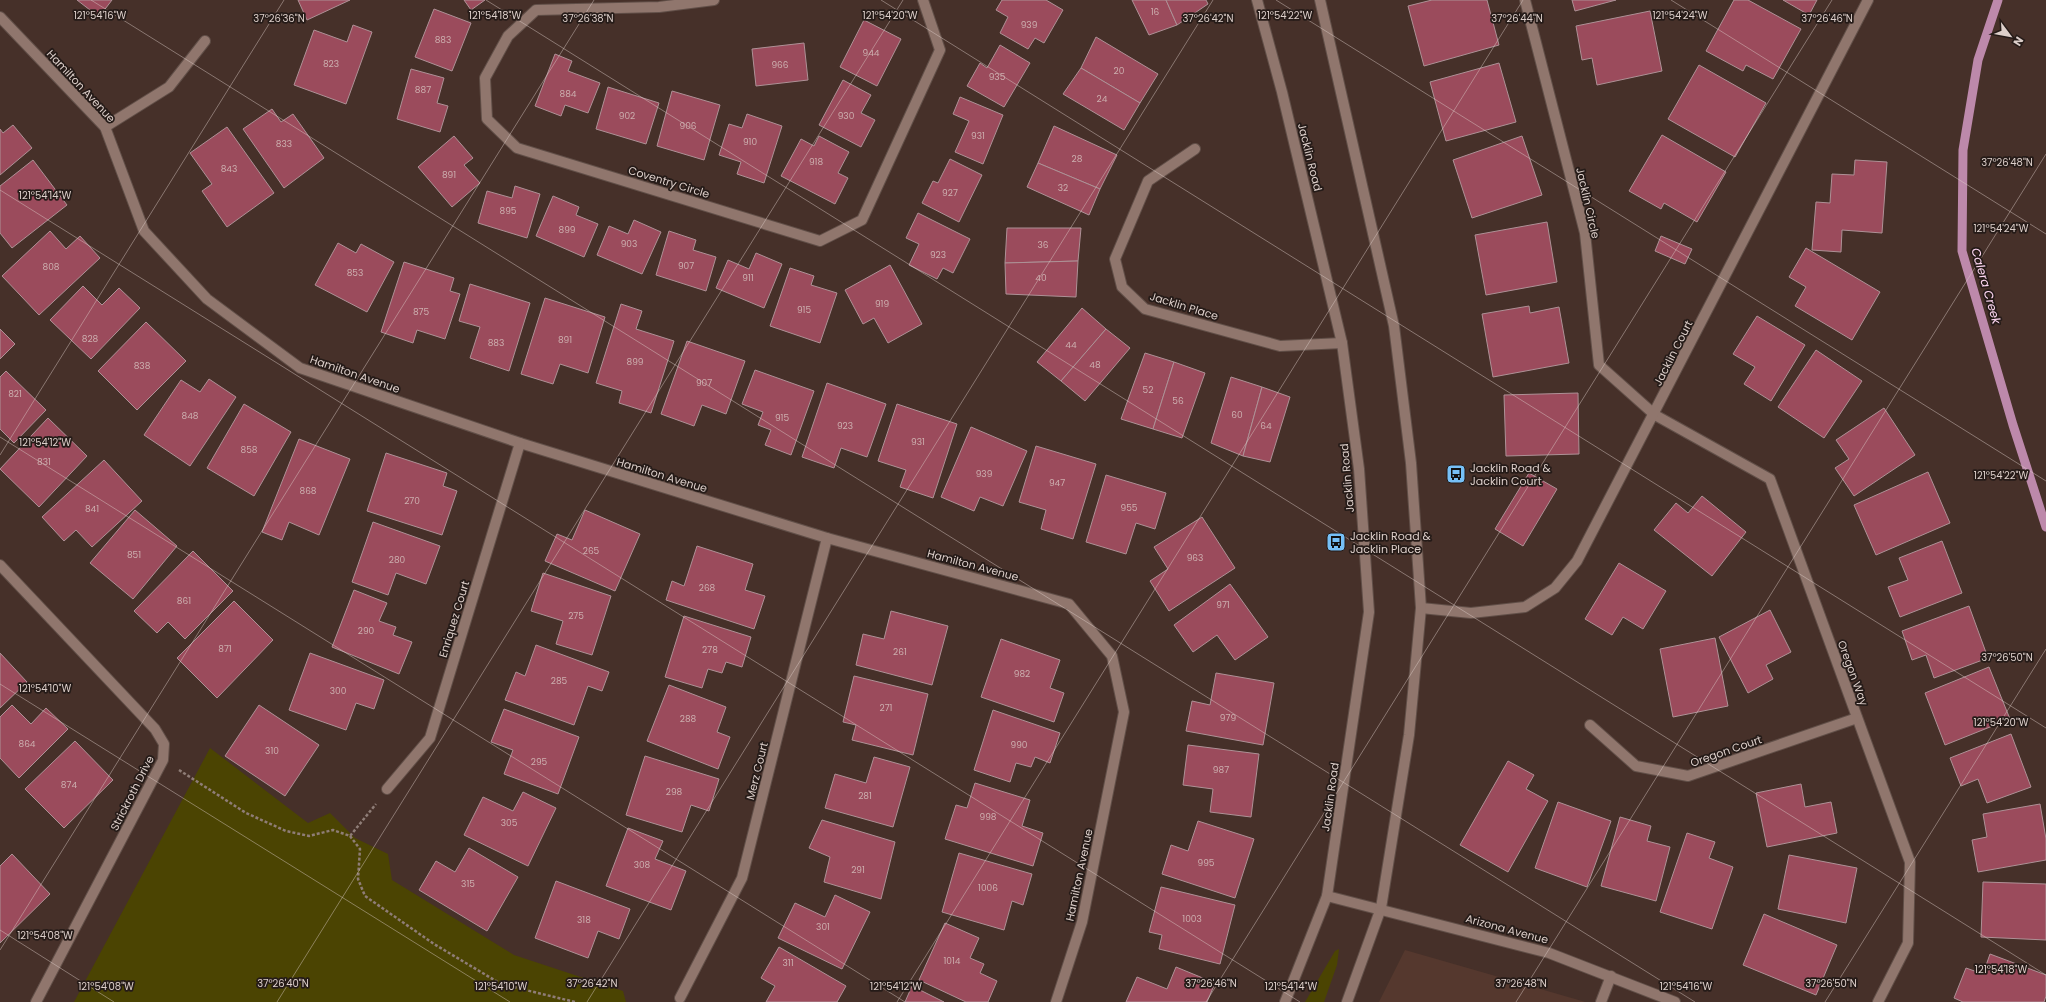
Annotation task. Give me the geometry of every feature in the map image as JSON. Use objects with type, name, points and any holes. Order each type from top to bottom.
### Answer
[{"type":"street","name":"Coventry Circle","points":[[714,0],[536,10],[508,36],[485,78],[487,120],[517,148],[820,241],[862,220],[940,50],[923,0]]},
{"type":"street","name":"Jacklin Road","points":[[1258,0],[1282,92],[1342,342],[1359,469],[1369,612],[1327,896],[1285,1002]]},
{"type":"street","points":[[1320,0],[1394,326],[1411,463],[1421,608],[1409,735],[1381,908],[1347,1002]]},
{"type":"street","name":"Jacklin Circle","points":[[1525,0],[1585,233],[1599,365],[1655,414]]},
{"type":"street","name":"Jacklin Court","points":[[1421,608],[1471,613],[1525,607],[1555,588],[1577,561],[1655,414],[1868,0]]},
{"type":"street","name":"Hamilton Avenue","points":[[0,17],[106,127],[144,231],[207,299],[300,368],[520,443],[827,538],[1069,604],[1112,656],[1124,712],[1082,922],[1056,1002]]},
{"type":"street","points":[[106,127],[169,87],[205,41]]},
{"type":"street","name":"Jacklin Place","points":[[1195,149],[1148,181],[1115,259],[1122,287],[1145,309],[1280,346],[1342,342]]},
{"type":"street","name":"Oregon Way","points":[[1655,414],[1770,479],[1910,862],[1908,943],[1878,1002]]},
{"type":"street","name":"Enriquez Court","points":[[387,789],[430,738],[520,443]]},
{"type":"street","name":"Merz Court","points":[[680,998],[742,878],[827,538]]},
{"type":"street","name":"Strickroth Drive","points":[[0,565],[155,730],[164,744],[163,760],[36,1002]]},
{"type":"street","name":"Oregon Court","points":[[1590,725],[1636,766],[1688,776],[1857,718]]},
{"type":"street","name":"Arizona Avenue","points":[[1327,896],[1381,908],[1549,953],[1675,1002]]},
{"type":"street","points":[[1601,1002],[1611,976]]},
{"type":"path","points":[[163,760],[246,813],[286,831],[309,836],[333,830],[350,836],[360,849],[358,878],[365,896],[434,944],[501,984],[575,1002]]},
{"type":"path","points":[[350,836],[387,789]]},
{"type":"shaded area","points":[[210,748],[308,823],[330,813],[355,838],[388,854],[392,880],[514,955],[623,991],[626,1002],[74,1002]]},
{"type":"shaded area","points":[[1339,949],[1337,965],[1324,1002],[1305,1002],[1335,951]]},
{"type":"shaded area","points":[[1405,950],[1582,1001],[1585,1002],[1379,1002]]},
{"type":"building","points":[[77,0],[112,0],[99,17]]},
{"type":"building","points":[[298,0],[350,0],[307,20]]},
{"type":"building","points":[[464,0],[485,0],[471,10]]},
{"type":"building","points":[[1002,0],[1046,0],[1063,10],[1044,43],[1035,38],[1028,49],[1000,33],[1008,17],[996,10]]},
{"type":"building","points":[[1132,0],[1166,0],[1177,25],[1149,35]]},
{"type":"building","points":[[1166,0],[1206,0],[1208,4],[1177,25]]},
{"type":"building","points":[[1432,0],[1487,0],[1499,45],[1424,66],[1408,6]]},
{"type":"building","points":[[1572,0],[1616,0],[1575,11]]},
{"type":"building","points":[[1734,0],[1748,0],[1801,29],[1773,79],[1746,65],[1743,71],[1706,51]]},
{"type":"building","points":[[1783,0],[1817,0],[1809,15]]},
{"type":"building","points":[[434,9],[471,23],[452,71],[415,57]]},
{"type":"building","points":[[1650,11],[1662,71],[1597,85],[1592,58],[1582,60],[1576,26]]},
{"type":"building","points":[[864,20],[901,39],[877,86],[840,67]]},
{"type":"building","points":[[353,25],[372,32],[346,104],[294,85],[314,30],[347,42]]},
{"type":"building","points":[[1096,37],[1158,74],[1140,103],[1081,68]]},
{"type":"building","points":[[804,43],[808,80],[756,86],[752,49]]},
{"type":"building","points":[[1000,45],[1030,63],[1004,107],[967,86],[980,63],[987,68]]},
{"type":"building","points":[[555,54],[572,61],[568,71],[600,83],[588,113],[565,105],[561,116],[535,106]]},
{"type":"building","points":[[1499,63],[1516,122],[1446,141],[1430,82]]},
{"type":"building","points":[[1699,65],[1766,103],[1735,157],[1668,119]]},
{"type":"building","points":[[1081,68],[1140,103],[1124,130],[1063,94]]},
{"type":"building","points":[[411,69],[444,78],[437,103],[448,106],[440,132],[397,119]]},
{"type":"building","points":[[843,80],[871,95],[861,113],[875,120],[861,147],[819,125]]},
{"type":"building","points":[[608,87],[659,103],[646,144],[596,129]]},
{"type":"building","points":[[672,91],[720,105],[704,160],[657,146]]},
{"type":"building","points":[[960,97],[1003,115],[983,164],[955,152],[969,121],[953,114]]},
{"type":"building","points":[[272,109],[281,122],[293,114],[324,158],[284,188],[243,129]]},
{"type":"building","points":[[747,114],[782,126],[764,183],[737,174],[741,162],[719,155],[729,124],[742,128]]},
{"type":"building","points":[[13,125],[32,148],[0,175],[0,129],[3,133]]},
{"type":"building","points":[[1054,126],[1117,155],[1100,189],[1038,163]]},
{"type":"building","points":[[227,127],[274,193],[227,227],[202,191],[212,184],[190,153]]},
{"type":"building","points":[[1662,135],[1726,172],[1697,222],[1664,203],[1661,209],[1629,191]]},
{"type":"building","points":[[454,136],[473,158],[464,165],[480,183],[452,207],[418,167]]},
{"type":"building","points":[[819,136],[849,152],[838,173],[848,178],[835,204],[781,176],[801,139],[814,146]]},
{"type":"building","points":[[1522,136],[1542,195],[1472,218],[1453,160]]},
{"type":"building","points":[[950,159],[982,175],[959,222],[922,203],[933,181],[938,183]]},
{"type":"building","points":[[33,160],[67,205],[12,248],[0,233],[0,186]]},
{"type":"building","points":[[1855,160],[1887,162],[1882,233],[1842,230],[1841,252],[1812,250],[1816,202],[1830,203],[1832,174],[1854,175]]},
{"type":"building","points":[[1038,163],[1100,189],[1089,215],[1027,187]]},
{"type":"building","points":[[515,186],[540,194],[527,238],[478,223],[487,191],[512,198]]},
{"type":"building","points":[[553,196],[579,207],[576,215],[598,224],[584,257],[536,236]]},
{"type":"building","points":[[918,213],[970,239],[953,273],[943,268],[937,279],[909,265],[919,244],[906,238]]},
{"type":"building","points":[[634,220],[661,232],[642,274],[597,255],[609,226],[628,234]]},
{"type":"building","points":[[1547,222],[1557,282],[1486,295],[1475,235]]},
{"type":"building","points":[[1007,228],[1081,228],[1078,261],[1005,263]]},
{"type":"building","points":[[50,231],[66,249],[80,236],[100,258],[39,315],[2,276]]},
{"type":"building","points":[[669,231],[696,240],[693,250],[716,257],[706,291],[656,275]]},
{"type":"building","points":[[1661,236],[1692,249],[1685,264],[1655,251]]},
{"type":"building","points":[[338,243],[356,253],[361,244],[394,262],[367,312],[315,285]]},
{"type":"building","points":[[1806,248],[1880,292],[1852,340],[1795,306],[1806,287],[1789,277]]},
{"type":"building","points":[[756,253],[782,264],[764,308],[716,288],[728,260],[749,269]]},
{"type":"building","points":[[1078,261],[1076,297],[1006,294],[1005,263]]},
{"type":"building","points":[[404,262],[454,278],[450,291],[460,294],[445,339],[417,330],[413,343],[381,332]]},
{"type":"building","points":[[890,265],[922,324],[888,343],[874,318],[863,324],[845,290]]},
{"type":"building","points":[[790,268],[814,276],[811,285],[837,293],[820,343],[770,326]]},
{"type":"building","points":[[470,284],[530,303],[509,371],[470,358],[480,327],[459,321]]},
{"type":"building","points":[[83,286],[102,305],[119,288],[140,308],[91,359],[50,320]]},
{"type":"building","points":[[545,298],[605,317],[588,373],[560,364],[553,384],[521,374]]},
{"type":"building","points":[[621,304],[642,311],[636,329],[674,341],[651,413],[619,403],[622,391],[596,383]]},
{"type":"building","points":[[1529,306],[1530,313],[1559,307],[1569,363],[1493,377],[1482,314]]},
{"type":"building","points":[[1082,308],[1106,329],[1061,381],[1037,362]]},
{"type":"building","points":[[1757,316],[1805,345],[1771,401],[1744,384],[1755,367],[1733,354]]},
{"type":"building","points":[[146,322],[186,361],[137,410],[98,371]]},
{"type":"building","points":[[0,329],[15,344],[0,359]]},
{"type":"building","points":[[1106,329],[1130,348],[1085,401],[1061,381]]},
{"type":"building","points":[[687,341],[745,361],[726,414],[702,405],[694,426],[661,414]]},
{"type":"building","points":[[1816,350],[1862,381],[1824,438],[1778,407]]},
{"type":"building","points":[[1145,353],[1174,362],[1153,429],[1121,419]]},
{"type":"building","points":[[1174,362],[1205,373],[1182,438],[1153,429]]},
{"type":"building","points":[[755,370],[814,391],[791,455],[765,445],[771,430],[758,425],[763,412],[742,404]]},
{"type":"building","points":[[6,371],[46,410],[14,443],[0,429],[0,377]]},
{"type":"building","points":[[1231,377],[1262,387],[1243,456],[1211,443]]},
{"type":"building","points":[[209,379],[236,397],[190,466],[144,435],[181,380],[200,392]]},
{"type":"building","points":[[827,383],[886,404],[867,457],[841,448],[834,468],[802,457]]},
{"type":"building","points":[[1262,387],[1290,397],[1270,462],[1243,456]]},
{"type":"building","points":[[1578,393],[1579,454],[1506,456],[1504,395]]},
{"type":"building","points":[[244,404],[291,432],[254,496],[207,468]]},
{"type":"building","points":[[897,404],[957,424],[933,498],[900,487],[906,470],[878,461]]},
{"type":"building","points":[[1884,408],[1915,455],[1854,496],[1835,468],[1849,459],[1836,440]]},
{"type":"building","points":[[48,418],[87,456],[39,507],[0,469]]},
{"type":"building","points":[[971,427],[1027,451],[1003,506],[980,497],[974,511],[941,497]]},
{"type":"building","points":[[299,439],[350,459],[319,535],[289,522],[282,540],[262,532]]},
{"type":"building","points":[[1036,446],[1096,464],[1073,539],[1041,529],[1046,510],[1019,502]]},
{"type":"building","points":[[386,453],[447,473],[443,486],[457,491],[442,535],[367,511]]},
{"type":"building","points":[[104,460],[142,501],[92,547],[76,530],[64,541],[42,517]]},
{"type":"building","points":[[1928,472],[1950,523],[1876,555],[1854,505]]},
{"type":"building","points":[[1529,473],[1557,489],[1523,546],[1495,529]]},
{"type":"building","points":[[1106,475],[1166,493],[1155,529],[1136,523],[1126,554],[1086,542]]},
{"type":"building","points":[[1702,496],[1746,532],[1712,576],[1654,530],[1676,503],[1688,513]]},
{"type":"building","points":[[135,510],[177,546],[133,599],[90,563]]},
{"type":"building","points":[[585,510],[640,534],[615,591],[545,561],[557,534],[572,540]]},
{"type":"building","points":[[1202,517],[1235,568],[1169,611],[1150,581],[1168,569],[1154,547]]},
{"type":"building","points":[[373,522],[440,546],[426,584],[396,573],[388,595],[352,582]]},
{"type":"building","points":[[1942,541],[1962,593],[1900,617],[1888,587],[1908,580],[1899,558]]},
{"type":"building","points":[[697,546],[753,564],[745,590],[765,596],[754,629],[666,600],[672,581],[684,586]]},
{"type":"building","points":[[193,551],[233,591],[185,639],[168,622],[157,633],[134,611]]},
{"type":"building","points":[[1619,563],[1666,591],[1643,629],[1623,617],[1612,635],[1585,619]]},
{"type":"building","points":[[543,573],[611,596],[592,655],[556,644],[563,621],[531,611]]},
{"type":"building","points":[[1230,584],[1268,637],[1235,660],[1217,635],[1193,652],[1174,625]]},
{"type":"building","points":[[354,590],[387,603],[379,621],[396,627],[393,635],[412,642],[399,674],[332,647]]},
{"type":"building","points":[[234,601],[273,640],[217,698],[177,658]]},
{"type":"building","points":[[1969,606],[1988,658],[1934,678],[1926,655],[1912,660],[1902,631]]},
{"type":"building","points":[[1770,610],[1791,652],[1766,665],[1773,679],[1748,693],[1719,637]]},
{"type":"building","points":[[891,611],[948,626],[932,685],[856,665],[863,634],[884,639]]},
{"type":"building","points":[[684,616],[751,637],[742,667],[726,662],[722,673],[708,669],[702,688],[665,677]]},
{"type":"building","points":[[1715,638],[1728,706],[1673,717],[1660,649]]},
{"type":"building","points":[[1001,639],[1060,660],[1050,688],[1064,693],[1054,722],[981,697]]},
{"type":"building","points":[[536,645],[609,672],[602,691],[588,686],[574,725],[505,700],[516,672],[525,676]]},
{"type":"building","points":[[0,653],[27,682],[0,708]]},
{"type":"building","points":[[310,653],[384,680],[374,709],[356,703],[346,730],[289,710]]},
{"type":"building","points":[[1989,667],[2010,719],[1945,745],[1925,693]]},
{"type":"building","points":[[1216,673],[1274,683],[1263,745],[1186,731],[1192,701],[1210,705]]},
{"type":"building","points":[[854,676],[928,694],[913,755],[852,740],[856,725],[843,722]]},
{"type":"building","points":[[669,685],[726,707],[717,732],[730,737],[718,769],[647,741]]},
{"type":"building","points":[[12,705],[31,724],[46,708],[68,729],[19,778],[0,758],[0,717]]},
{"type":"building","points":[[259,705],[319,745],[285,796],[225,756]]},
{"type":"building","points":[[504,709],[579,737],[558,794],[504,774],[513,750],[491,742]]},
{"type":"building","points":[[993,710],[1060,733],[1050,763],[1035,757],[1031,767],[1016,763],[1010,782],[974,770]]},
{"type":"building","points":[[2011,734],[2031,787],[1987,803],[1978,779],[1961,786],[1950,758]]},
{"type":"building","points":[[75,741],[113,780],[64,828],[25,789]]},
{"type":"building","points":[[1188,745],[1259,754],[1251,817],[1210,812],[1213,789],[1183,785]]},
{"type":"building","points":[[645,756],[719,779],[709,811],[691,805],[682,832],[626,815]]},
{"type":"building","points":[[874,757],[910,767],[893,827],[825,808],[835,774],[866,783]]},
{"type":"building","points":[[1508,761],[1534,775],[1526,789],[1548,801],[1508,872],[1460,845]]},
{"type":"building","points":[[975,783],[1030,800],[1022,826],[1043,833],[1033,866],[945,839],[956,805],[967,808]]},
{"type":"building","points":[[1801,784],[1805,807],[1831,802],[1837,833],[1767,847],[1756,793]]},
{"type":"building","points":[[523,792],[556,808],[528,866],[464,835],[483,797],[513,811]]},
{"type":"building","points":[[1558,802],[1611,821],[1587,887],[1535,868]]},
{"type":"building","points":[[2040,804],[2046,839],[2046,860],[1978,872],[1972,840],[1987,837],[1983,814]]},
{"type":"building","points":[[1620,817],[1651,826],[1647,841],[1670,847],[1656,901],[1601,886]]},
{"type":"building","points":[[822,820],[895,842],[881,899],[824,882],[830,857],[809,848]]},
{"type":"building","points":[[1198,821],[1254,839],[1235,898],[1162,874],[1171,845],[1188,851]]},
{"type":"building","points":[[628,828],[663,841],[655,859],[686,871],[671,910],[606,886]]},
{"type":"building","points":[[1687,833],[1715,842],[1709,858],[1733,867],[1712,929],[1660,912]]},
{"type":"building","points":[[469,848],[518,877],[487,931],[419,890],[436,861],[455,872]]},
{"type":"building","points":[[959,853],[1032,874],[1023,905],[1012,901],[1004,930],[942,912]]},
{"type":"building","points":[[12,854],[50,894],[0,943],[0,866]]},
{"type":"building","points":[[1789,855],[1857,868],[1846,923],[1778,909]]},
{"type":"building","points":[[556,881],[630,909],[619,939],[598,931],[588,958],[535,938]]},
{"type":"building","points":[[1983,882],[2046,884],[2046,940],[1981,937]]},
{"type":"building","points":[[1161,887],[1235,905],[1220,964],[1159,949],[1162,935],[1149,932]]},
{"type":"building","points":[[835,895],[870,912],[842,969],[778,938],[795,903],[825,917]]},
{"type":"building","points":[[1764,914],[1837,945],[1816,995],[1743,965]]},
{"type":"building","points":[[945,923],[979,938],[970,958],[984,964],[980,973],[997,981],[988,1002],[966,1002],[919,980]]},
{"type":"building","points":[[779,947],[846,986],[837,1002],[766,1002],[775,986],[761,978]]},
{"type":"building","points":[[1990,954],[2046,975],[2046,996],[2044,1002],[1963,1002],[1954,998],[1966,968],[1983,974]]},
{"type":"building","points":[[1176,967],[1215,983],[1207,1002],[1126,1002],[1137,977],[1167,989]]},
{"type":"building","points":[[912,986],[944,1002],[905,1002]]},
{"type":"waterway","name":"Calera Creek","points":[[1998,0],[1978,60],[1963,150],[1962,251],[2013,425],[2046,527]]},
{"type":"place","name":"Jacklin Road & Jacklin Court","points":[[1456,474]]},
{"type":"place","name":"Jacklin Road & Jacklin Place","points":[[1336,542]]}]
